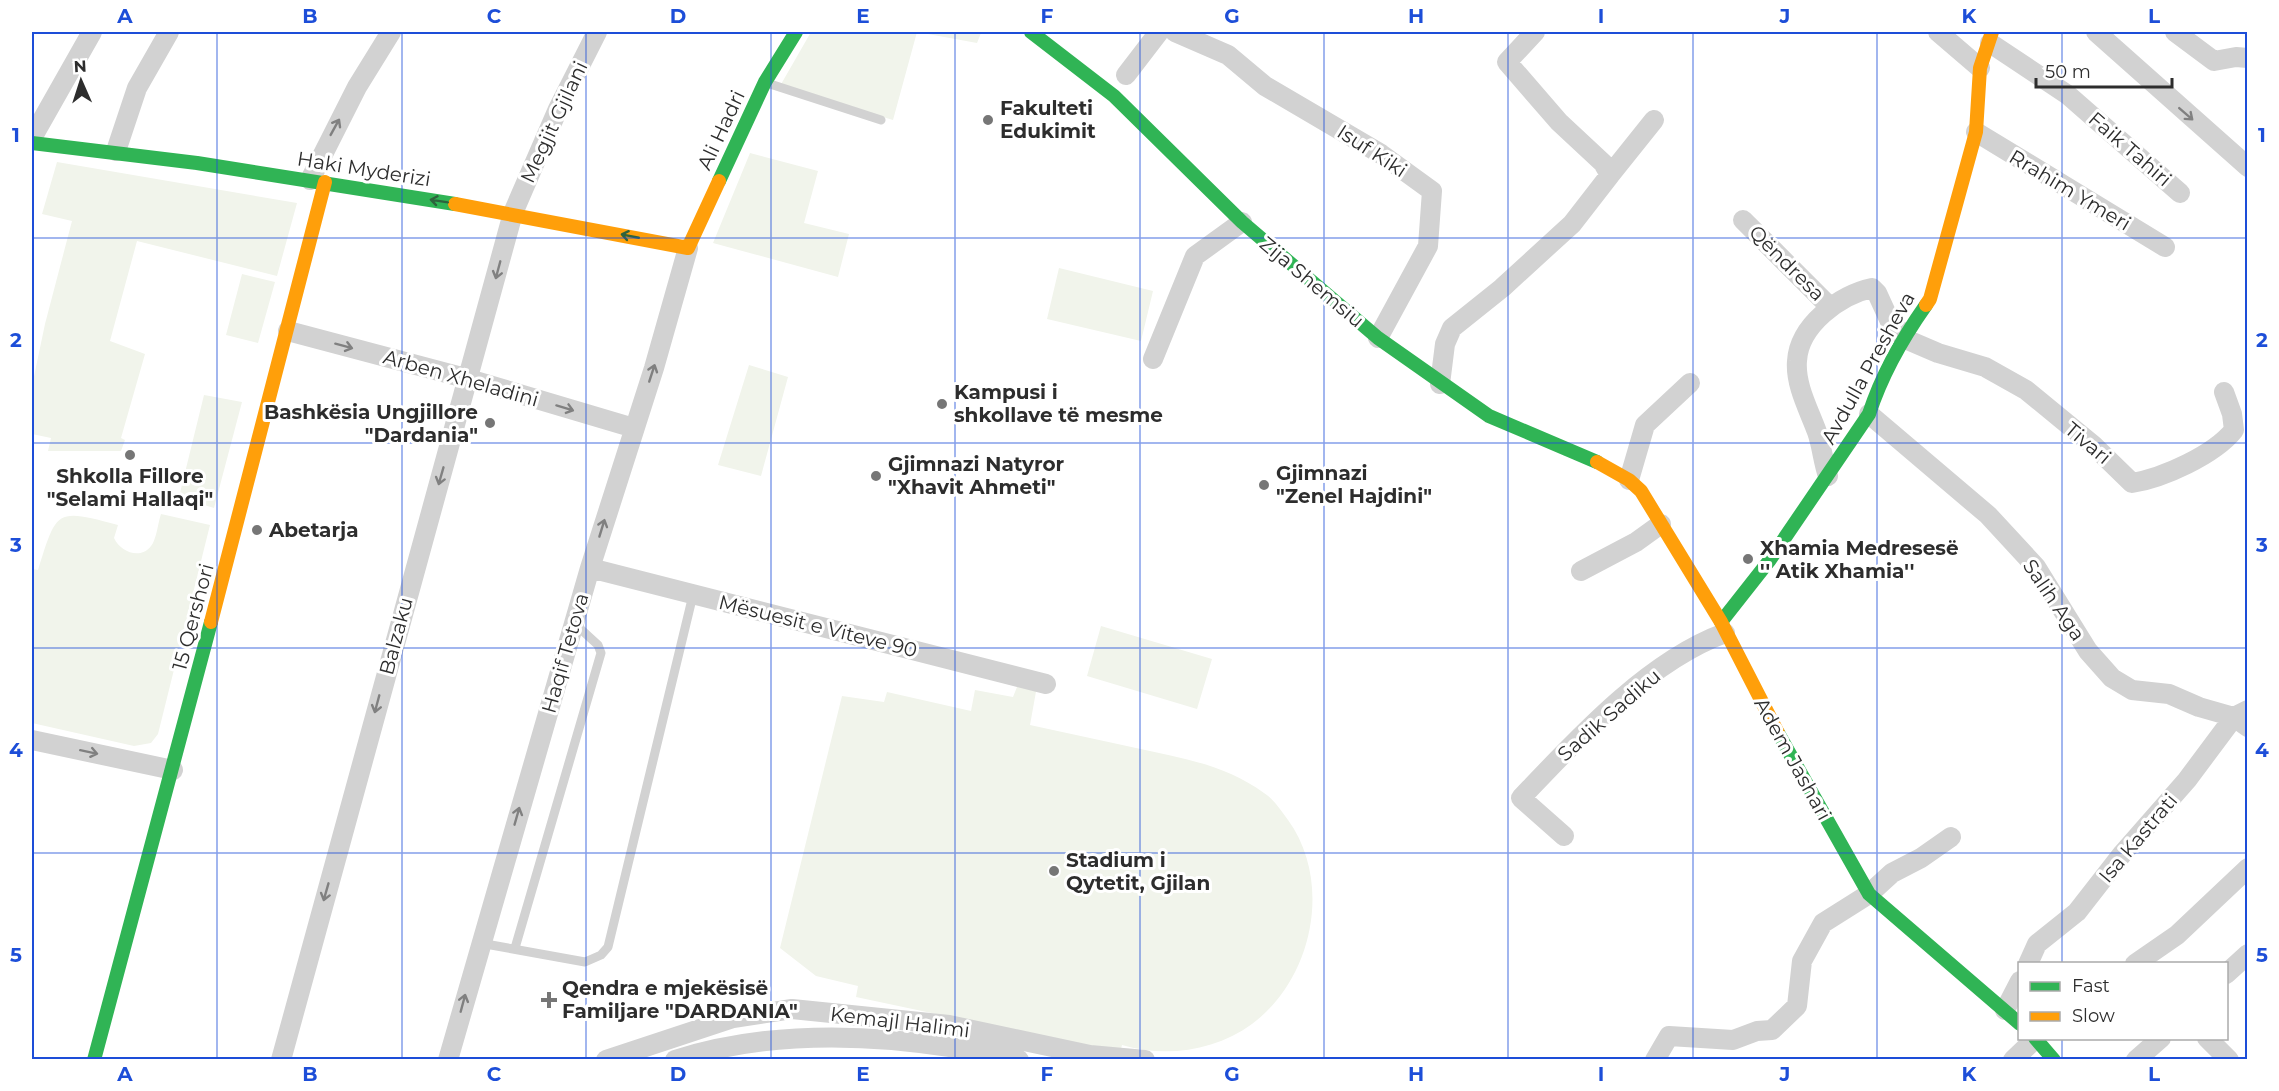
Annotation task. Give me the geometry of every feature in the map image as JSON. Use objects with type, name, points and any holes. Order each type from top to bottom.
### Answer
[{"type":"street","points":[[32,140],[93,32]]},
{"type":"street","points":[[116,151],[137,88],[170,32]]},
{"type":"street","points":[[317,181],[352,96],[391,32]]},
{"type":"street","name":"Megjit Gjilani","points":[[513,213],[558,109],[597,32]]},
{"type":"street","name":"Ali Hadri","points":[[688,248],[765,82],[796,32]]},
{"type":"street","name":"Zija Shemsiu","points":[[1031,32],[1058,50],[1114,96],[1242,222],[1378,338],[1440,384],[1489,416],[1589,457],[1629,480],[1641,491],[1723,627]]},
{"type":"street","points":[[1126,75],[1159,32]]},
{"type":"street","name":"Isuf Kiki","points":[[1175,32],[1228,55],[1265,86],[1381,154],[1432,191],[1428,246],[1378,338]]},
{"type":"street","points":[[1535,32],[1507,62],[1559,122],[1603,163],[1610,175]]},
{"type":"street","points":[[1938,32],[1980,68]]},
{"type":"street","points":[[2096,32],[2247,167]]},
{"type":"street","points":[[2175,32],[2214,61],[2236,57],[2247,58]]},
{"type":"street","name":"Avdulla Presheva","points":[[1723,627],[1869,414],[1876,392],[1905,335],[1930,299],[1976,132],[1980,68],[1991,37]]},
{"type":"street","name":"Faik Tahiri","points":[[1991,37],[2068,95],[2180,193]]},
{"type":"street","points":[[1440,384],[1445,344],[1452,328],[1502,288],[1572,224],[1654,120]]},
{"type":"street","name":"Rrahim Ymeri","points":[[1976,132],[2165,247]]},
{"type":"street","name":"Haki Myderizi","points":[[32,140],[317,181],[513,213],[688,248]]},
{"type":"street","name":"15 Qershori","points":[[94,1059],[173,770],[288,331],[317,181]]},
{"type":"street","name":"Balzaku","points":[[281,1059],[513,213]]},
{"type":"street","name":"Qëndresa","points":[[1743,220],[1830,307]]},
{"type":"street","points":[[1153,359],[1195,256],[1242,222]]},
{"type":"street","name":"Haqif Tetova","points":[[448,1059],[573,623],[688,248]]},
{"type":"street","name":"Qëndresa","points":[[1828,476],[1818,434],[1801,387],[1797,361],[1805,335],[1830,307],[1872,288],[1877,293],[1893,328],[1905,335]]},
{"type":"street","name":"Arben Xheladini","points":[[288,331],[469,379],[634,428]]},
{"type":"street","name":"Tivari","points":[[1905,335],[1938,353],[1985,368],[2026,390],[2093,445],[2132,483],[2151,480],[2222,444],[2234,430],[2232,414],[2224,392]]},
{"type":"street","points":[[1629,480],[1646,425],[1690,383]]},
{"type":"street","name":"Salih Aga","points":[[1869,414],[1988,515],[2036,567],[2088,651],[2112,678],[2132,690],[2169,694],[2199,707],[2243,718]]},
{"type":"street","points":[[1581,572],[1636,542],[1661,524]]},
{"type":"street","name":"Mësuesit e Viteve 90","points":[[590,568],[1046,684]]},
{"type":"street","name":"Sadik Sadiku","points":[[1564,836],[1521,798],[1586,729],[1632,690],[1696,643],[1723,627]]},
{"type":"street","name":"Adem Jashari","points":[[1723,627],[1805,784],[1869,894],[2018,1023]]},
{"type":"street","name":"Isa Kastrati","points":[[2028,962],[2037,944],[2077,912],[2123,853],[2243,718]]},
{"type":"street","points":[[32,740],[173,770]]},
{"type":"street","points":[[1655,1059],[1669,1036],[1733,1040],[1757,1031],[1772,1030],[1797,1006],[1802,960],[1823,923],[1869,894],[1892,873],[1921,858],[1951,837]]},
{"type":"street","points":[[2136,962],[2177,935],[2247,868]]},
{"type":"street","points":[[2228,972],[2247,954]]},
{"type":"street","points":[[2005,1010],[2018,983]]},
{"type":"street","name":"Kemajl Halimi","points":[[606,1059],[733,1018],[792,1009],[949,1025],[1089,1057],[1145,1059]]},
{"type":"street","points":[[675,1059],[714,1047],[799,1036],[912,1041],[1019,1059]]},
{"type":"street","points":[[2136,1059],[2159,1040]]},
{"type":"street","points":[[2209,1040],[2229,1059]]},
{"type":"street","points":[[2013,1059],[2042,1044]]},
{"type":"lane","points":[[765,82],[881,120]]},
{"type":"lane","points":[[480,943],[585,962],[601,955],[608,947],[693,595]]},
{"type":"lane","points":[[515,948],[601,653],[598,645],[573,623]]},
{"type":"shaded area","points":[[811,32],[917,32],[893,120],[780,86]]},
{"type":"shaded area","points":[[917,32],[979,32],[981,33],[977,43]]},
{"type":"shaded area","points":[[750,153],[818,171],[804,223],[849,234],[838,277],[713,243]]},
{"type":"shaded area","points":[[57,162],[297,203],[277,276],[137,241],[110,341],[145,354],[121,438],[125,440],[121,451],[48,451],[51,438],[32,434],[32,386],[45,324],[72,221],[42,214]]},
{"type":"shaded area","points":[[1059,268],[1153,291],[1141,341],[1047,319]]},
{"type":"shaded area","points":[[242,274],[275,282],[258,343],[226,335]]},
{"type":"shaded area","points":[[749,365],[788,377],[761,476],[718,465]]},
{"type":"shaded area","points":[[204,395],[242,402],[214,508],[179,497]]},
{"type":"shaded area","points":[[161,514],[210,525],[158,734],[151,743],[134,746],[32,723],[32,569],[38,570],[55,525],[70,516],[82,516],[118,525],[114,538],[117,543],[127,551],[138,553],[149,549],[153,543]]},
{"type":"shaded area","points":[[1101,626],[1212,659],[1197,709],[1087,676]]},
{"type":"shaded area","name":"Stadium i Qytetit, Gjilan","points":[[1019,682],[1037,686],[1030,725],[1170,755],[1219,769],[1249,783],[1268,796],[1288,820],[1302,845],[1310,872],[1312,900],[1310,928],[1302,956],[1290,982],[1273,1005],[1252,1024],[1222,1040],[1189,1050],[1155,1051],[1122,1045],[1120,1053],[856,997],[858,986],[816,976],[780,948],[842,696],[884,702],[887,692],[971,711],[975,690],[1013,697]]},
{"type":"traffic: fast","points":[[719,181],[765,82],[796,32]]},
{"type":"traffic: fast","points":[[1031,32],[1114,96],[1242,222],[1378,338],[1489,416],[1597,462]]},
{"type":"traffic: fast","points":[[32,143],[197,163],[455,204]]},
{"type":"traffic: fast","points":[[1721,622],[1769,561],[1869,414],[1893,357],[1926,305]]},
{"type":"traffic: fast","points":[[94,1060],[211,622]]},
{"type":"traffic: fast","points":[[1778,733],[1869,894],[2018,1022]]},
{"type":"traffic: fast","points":[[2037,1040],[2054,1060]]},
{"type":"traffic: slow","points":[[1926,305],[1930,299],[1976,132],[1980,68],[1992,32]]},
{"type":"traffic: slow","points":[[455,204],[688,248],[719,181]]},
{"type":"traffic: slow","points":[[211,622],[325,182]]},
{"type":"traffic: slow","points":[[1597,462],[1629,480],[1641,491],[1721,622],[1778,733]]},
{"type":"place","name":"Fakulteti Edukimit","points":[[988,120]]},
{"type":"place","name":"Kampusi i shkollave të mesme","points":[[942,404]]},
{"type":"place","name":"Bashkësia Ungjillore \"Dardania\"","points":[[490,423]]},
{"type":"place","name":"Shkolla Fillore \"Selami Hallaqi\"","points":[[130,455]]},
{"type":"place","name":"Gjimnazi Natyror \"Xhavit Ahmeti\"","points":[[876,476]]},
{"type":"place","name":"Gjimnazi \"Zenel Hajdini\"","points":[[1264,485]]},
{"type":"place","name":"Abetarja","points":[[257,530]]},
{"type":"place","name":"Xhamia Medresesë '' Atik Xhamia''","points":[[1748,559]]},
{"type":"place","name":"Stadium i Qytetit, Gjilan","points":[[1054,871]]},
{"type":"place","name":"Qendra e mjekësisë Familjare \"DARDANIA\"","points":[[549,1000]]}]
